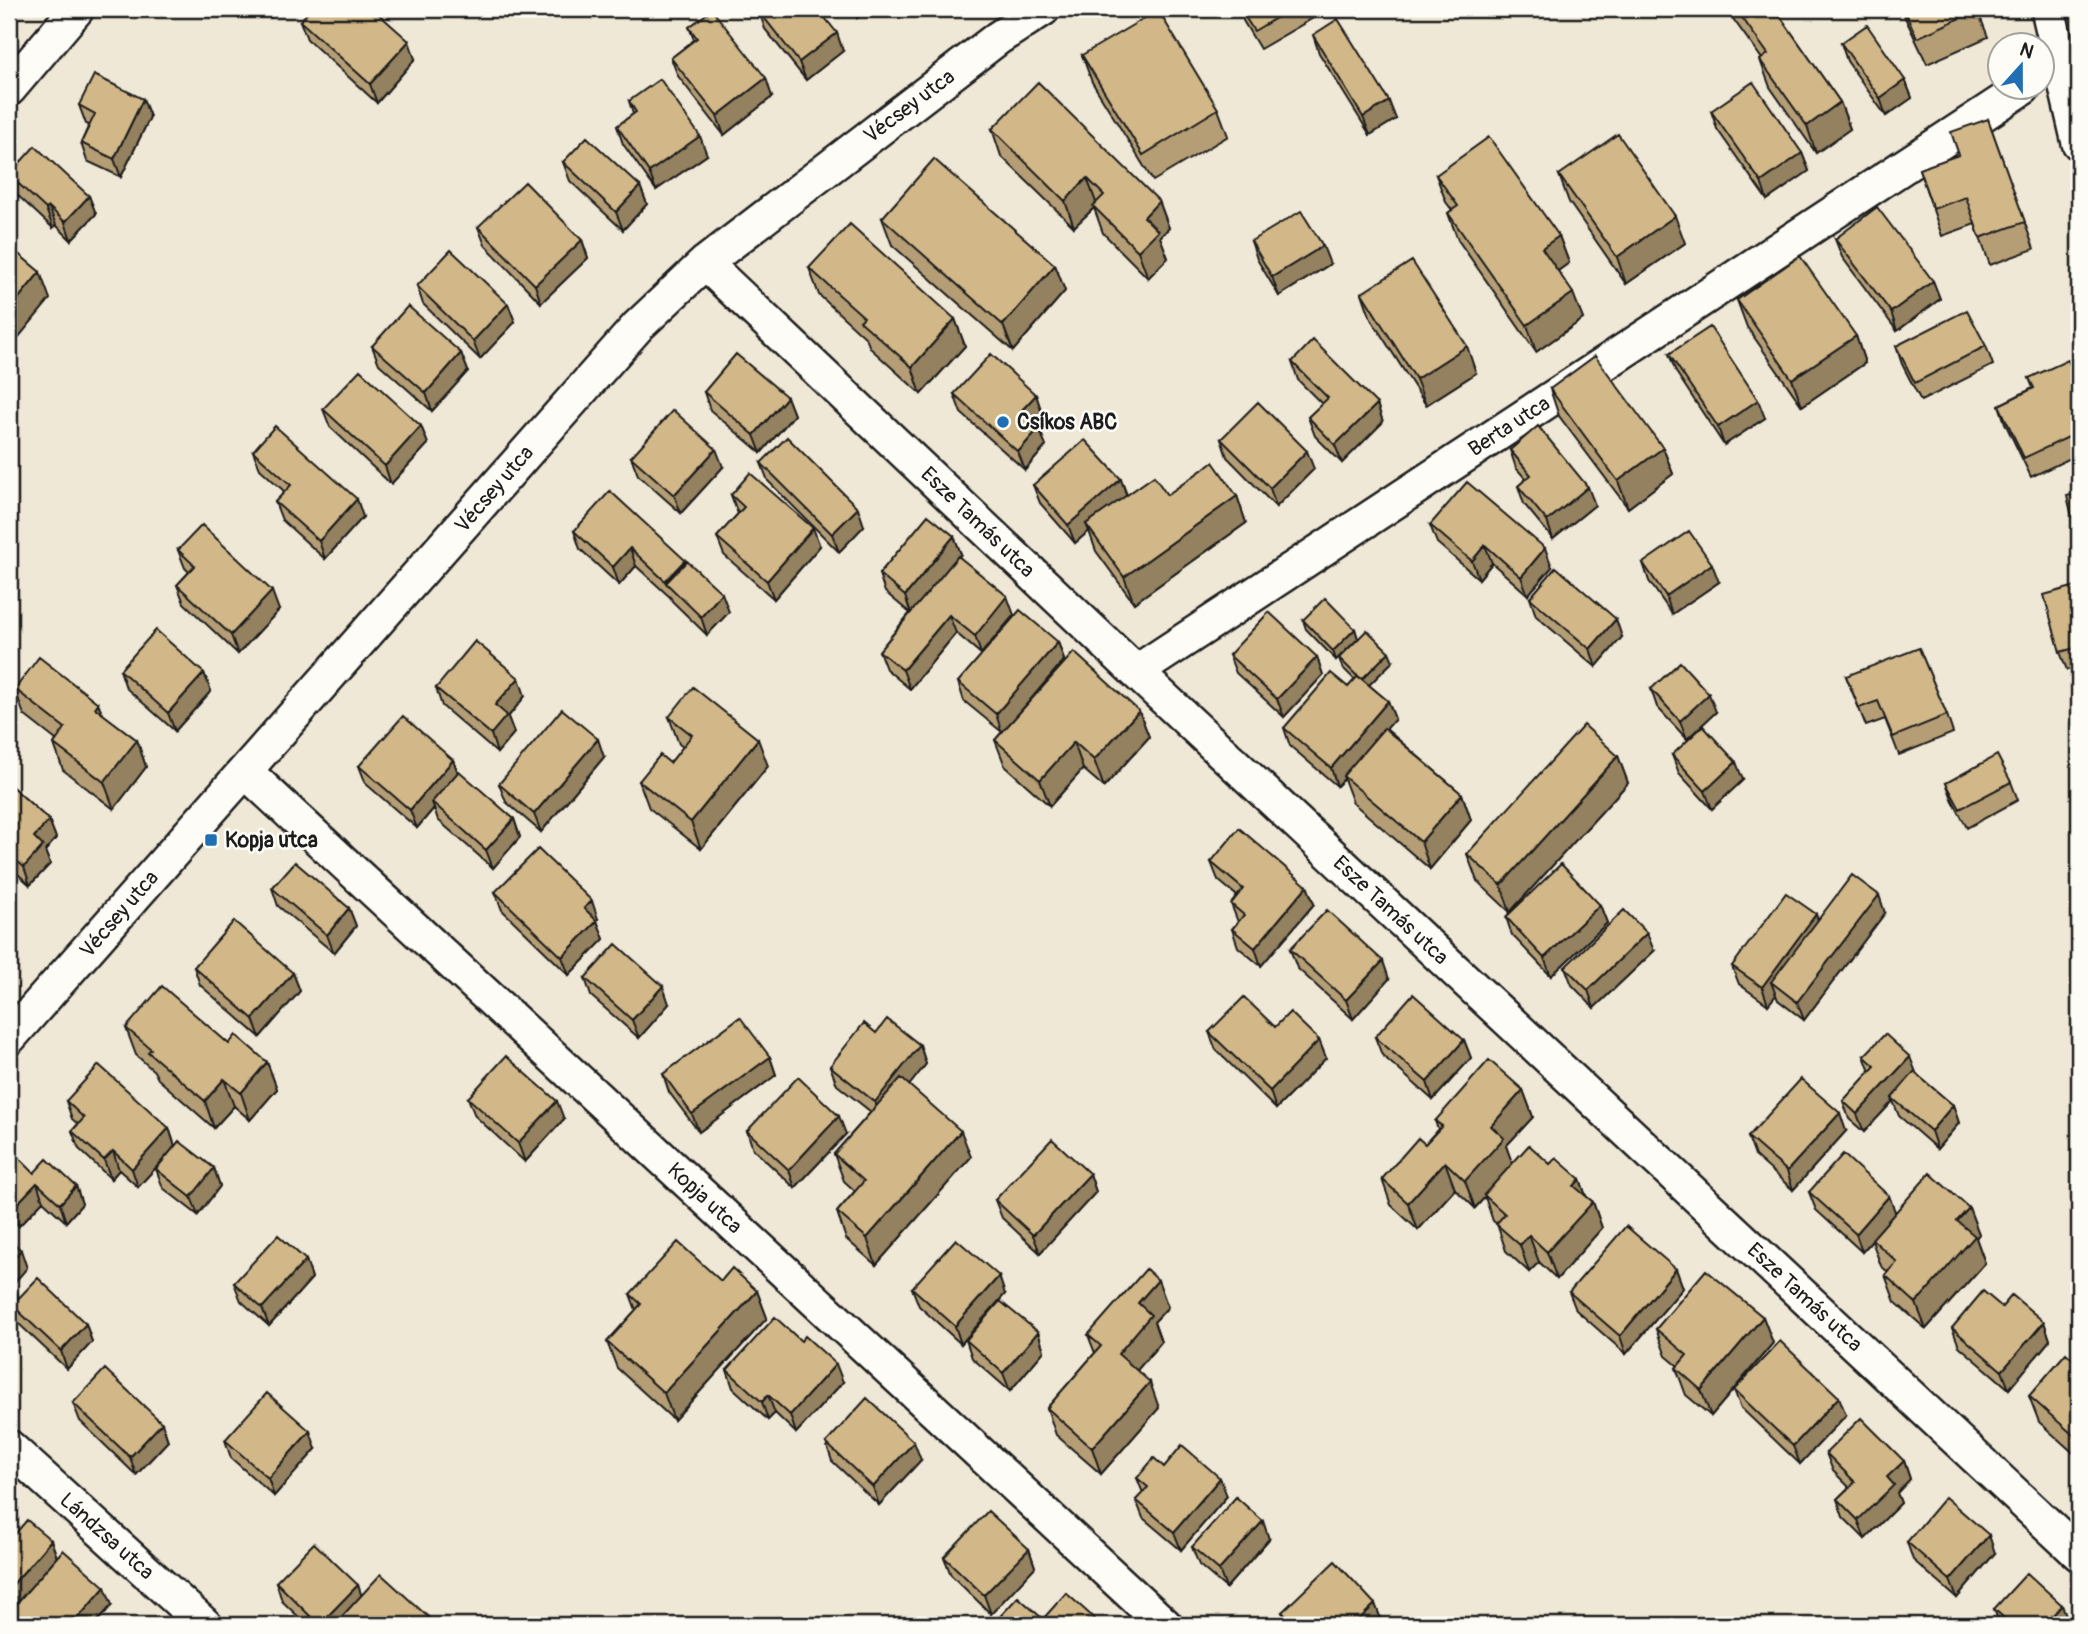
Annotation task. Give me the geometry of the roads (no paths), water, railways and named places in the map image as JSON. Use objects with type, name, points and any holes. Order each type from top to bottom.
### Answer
[{"type":"street","points":[[9,89],[77,9]]},
{"type":"street","name":"Vécsey utca","points":[[9,1038],[638,326],[705,263],[998,38],[1043,9]]},
{"type":"street","points":[[2048,9],[2049,32]]},
{"type":"street","points":[[2056,82],[2079,143]]},
{"type":"street","name":"Berta utca","points":[[1136,672],[2002,102]]},
{"type":"street","name":"Esze Tamás utca","points":[[705,263],[1136,672],[2079,1554]]},
{"type":"street","name":"Kopja utca","points":[[245,771],[1166,1625]]},
{"type":"street","name":"Lándzsa utca","points":[[9,1447],[205,1625]]},
{"type":"place","name":"Csíkos ABC","points":[[1003,422]]},
{"type":"place","name":"Kopja utca","points":[[211,840]]}]
